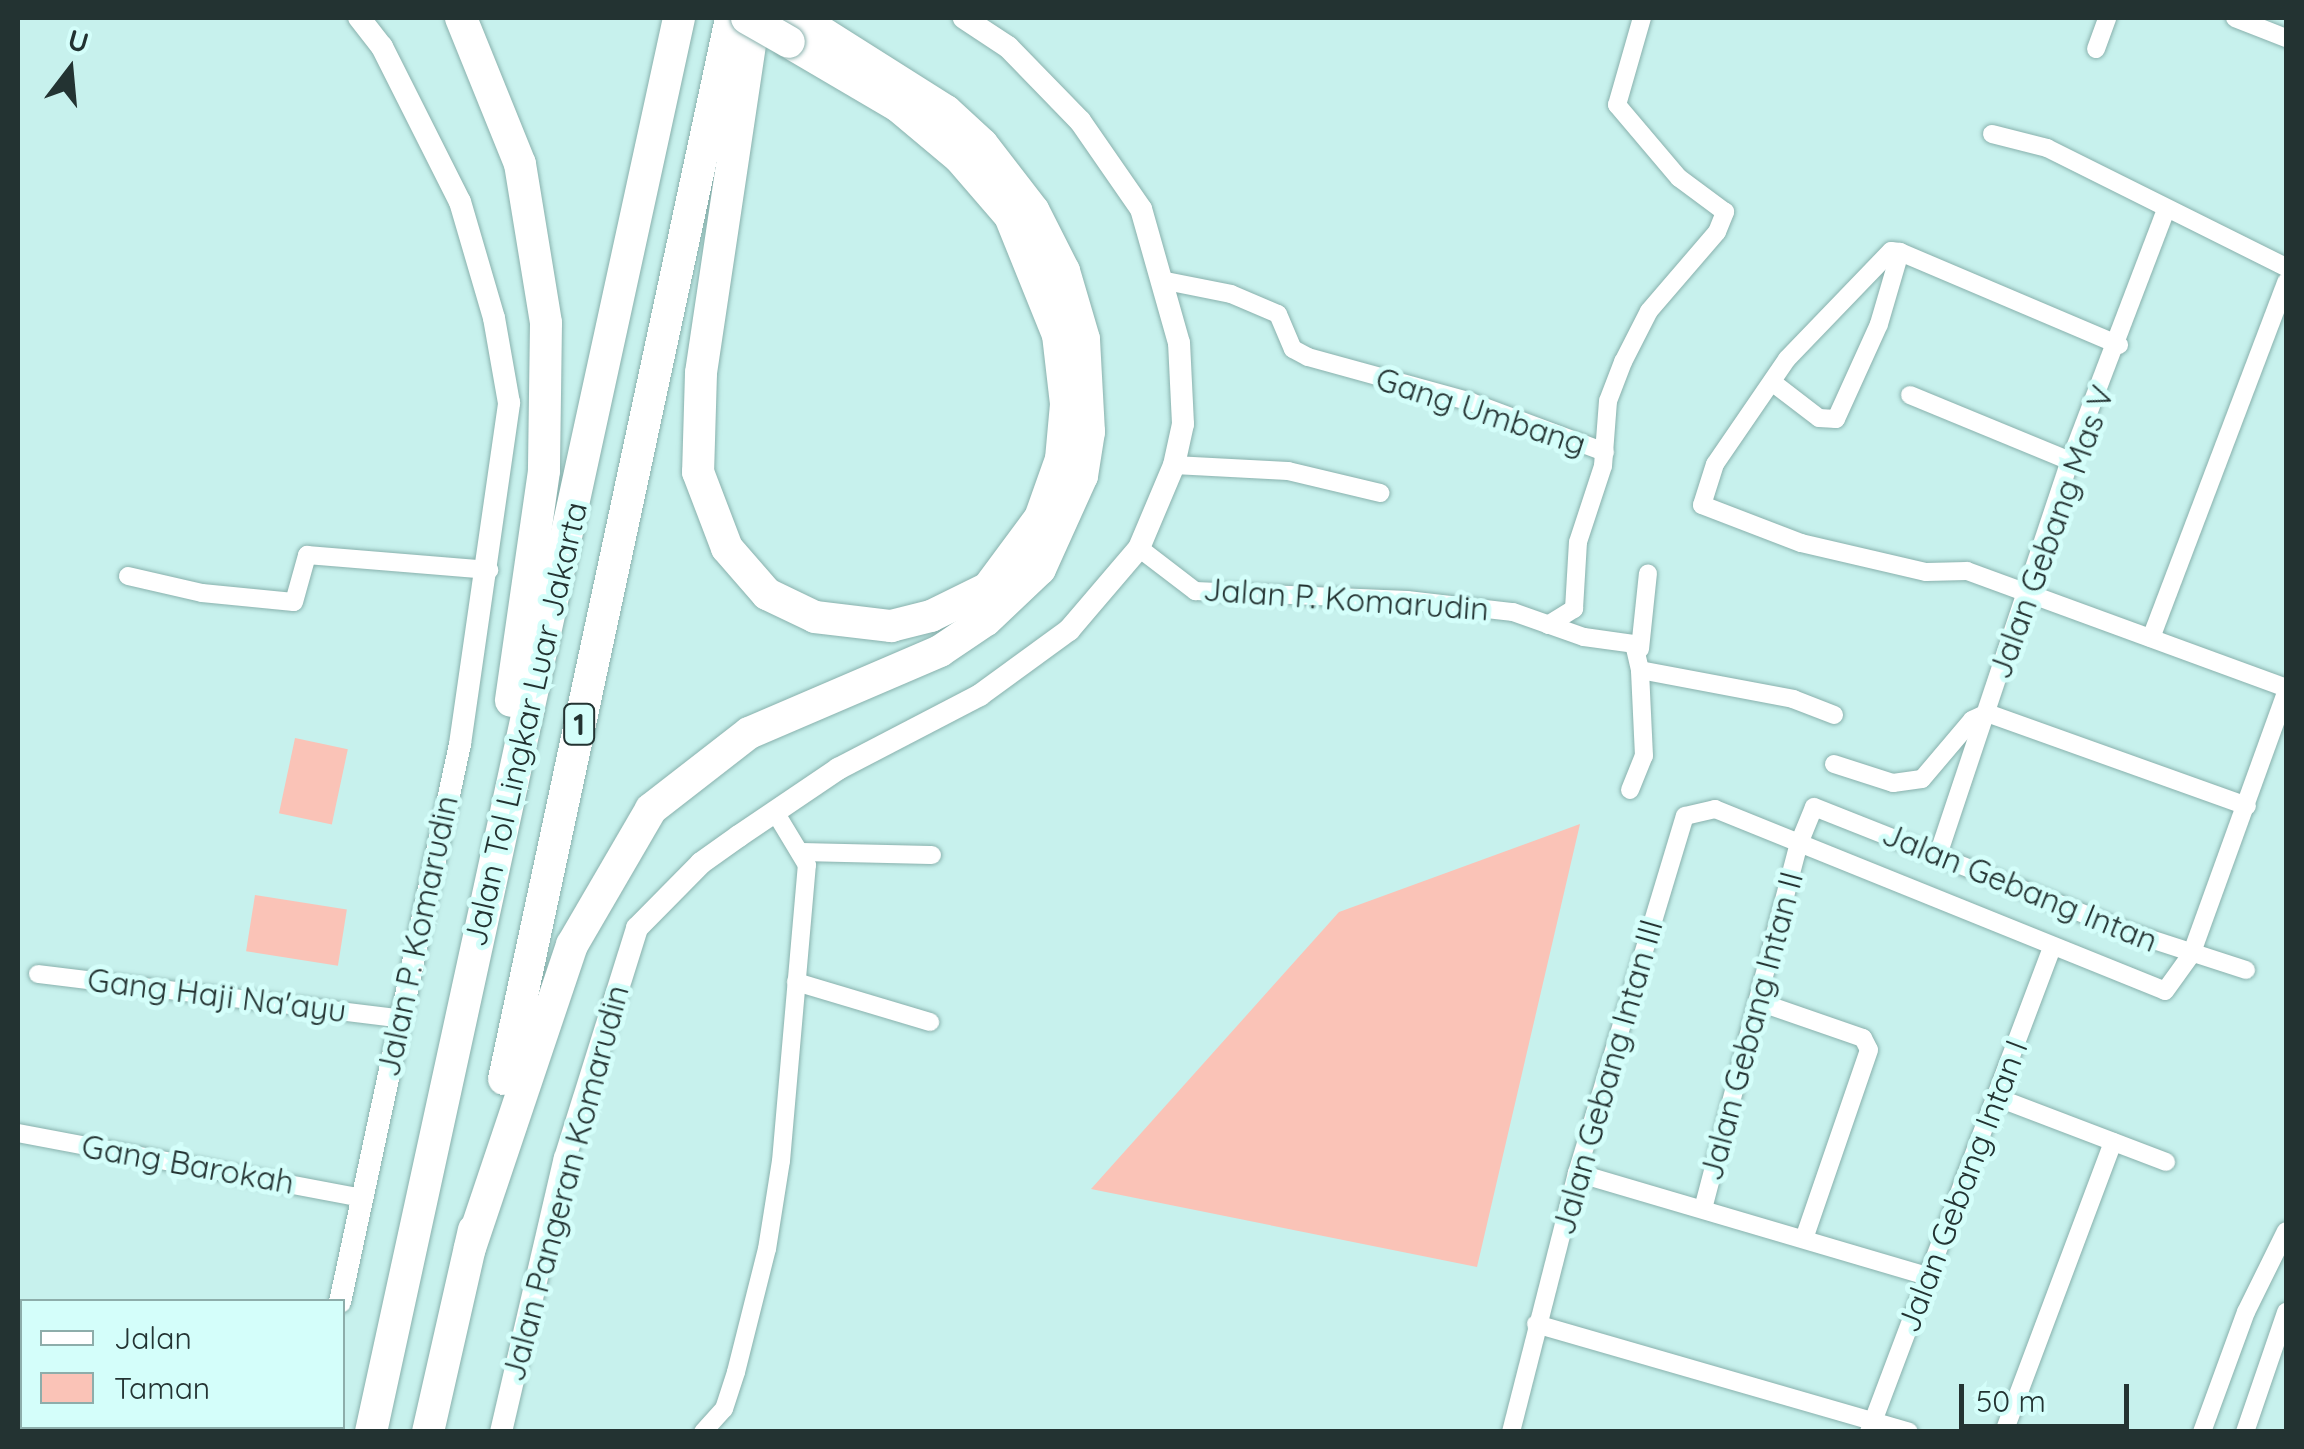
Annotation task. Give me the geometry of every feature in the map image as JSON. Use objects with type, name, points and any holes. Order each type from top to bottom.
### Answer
[{"type":"highway","points":[[461,18],[520,164],[535,230],[550,378],[544,471],[476,944]]},
{"type":"highway","name":"Jalan Tol Lingkar Luar Jakarta","points":[[371,1432],[679,18]]},
{"type":"highway","name":"Jalan Tol Lingkar Luar Jakarta","points":[[428,1432],[730,18]]},
{"type":"highway","points":[[470,1248],[572,945],[650,810],[749,733],[908,666],[986,620],[1040,568],[1082,476],[1089,432],[1084,339],[1064,271],[1033,210],[982,144],[946,111],[797,27],[751,18],[702,374],[698,472],[727,548],[767,594],[815,617],[891,626],[931,616],[988,588],[1040,518],[1063,444],[1058,336],[1019,233],[960,158],[797,27]]},
{"type":"street","name":"Jalan P. Komarudin","points":[[341,1299],[396,1018],[460,744],[489,570],[510,403],[494,318],[445,168],[382,47],[359,18]]},
{"type":"street","name":"Jalan Pangeran Komarudin","points":[[500,1432],[565,1158],[631,942],[660,901],[702,863],[775,812],[1044,652],[1084,616],[1139,548],[1174,465],[1184,384],[1166,280],[1140,209],[1080,121],[1008,47],[964,18]]},
{"type":"street","name":"Gang Umbang","points":[[1166,280],[1231,294],[1278,314],[1294,349],[1308,357],[1471,402],[1606,452],[1608,401],[1638,329],[1717,232],[1725,212],[1679,178],[1617,104],[1642,18]]},
{"type":"street","points":[[2096,48],[2107,18]]},
{"type":"street","points":[[2234,18],[2286,38]]},
{"type":"street","points":[[1992,134],[2047,148],[2286,267]]},
{"type":"street","name":"Jalan Gebang Mas V","points":[[1938,855],[2070,462],[2119,345],[2166,210]]},
{"type":"street","points":[[2119,345],[1892,251],[1829,311],[1772,382],[1716,464],[1701,499],[1708,510],[1801,543],[1926,572],[1967,571],[2286,690],[2191,955],[2246,970]]},
{"type":"street","points":[[1772,382],[1819,418],[1836,419],[1880,324],[1900,252]]},
{"type":"street","points":[[2152,638],[2286,282]]},
{"type":"street","points":[[1910,395],[2070,462]]},
{"type":"street","points":[[1548,625],[1574,609],[1578,542],[1606,452]]},
{"type":"street","points":[[1174,465],[1288,472],[1380,493]]},
{"type":"street","name":"Jalan P. Komarudin","points":[[1139,548],[1195,591],[1406,600],[1513,612],[1640,648]]},
{"type":"street","points":[[128,576],[202,593],[294,602],[307,555],[489,570]]},
{"type":"street","points":[[1630,790],[1644,756],[1640,648],[1648,573]]},
{"type":"street","points":[[1640,670],[1793,700],[1834,715]]},
{"type":"street","points":[[1834,764],[1908,783],[1942,761],[1972,720],[1987,713],[2247,806]]},
{"type":"street","name":"Jalan Gebang Intan","points":[[1679,831],[1693,810],[1715,809],[1798,846],[2051,950],[2164,991],[2191,955],[1820,806],[1810,812],[1798,846]]},
{"type":"street","points":[[703,1432],[724,1409],[768,1249],[806,886],[800,852],[775,812]]},
{"type":"street","name":"Jalan Gebang Intan III","points":[[1512,1432],[1536,1324],[1679,831]]},
{"type":"street","name":"Jalan Gebang Intan II","points":[[1704,1206],[1798,846]]},
{"type":"street","points":[[800,852],[932,855]]},
{"type":"street","name":"Jalan Gebang Intan I","points":[[1871,1426],[2051,950]]},
{"type":"street","name":"Gang Haji Na'ayu","points":[[38,974],[396,1018]]},
{"type":"street","points":[[796,982],[930,1022]]},
{"type":"street","points":[[1759,1002],[1863,1038],[1869,1050],[1804,1236]]},
{"type":"street","points":[[1996,1097],[2166,1162]]},
{"type":"street","name":"Gang Barokah","points":[[18,1132],[358,1196]]},
{"type":"street","points":[[2004,1432],[2113,1142]]},
{"type":"street","points":[[1578,1173],[1704,1206],[1928,1276]]},
{"type":"street","points":[[2202,1432],[2246,1312],[2286,1231]]},
{"type":"street","points":[[2244,1432],[2286,1312]]},
{"type":"street","points":[[1536,1324],[1871,1426],[1909,1432]]},
{"type":"green space","points":[[295,738],[348,749],[332,825],[279,813]]},
{"type":"green space","points":[[1580,824],[1477,1267],[1091,1189],[1339,912]]},
{"type":"green space","points":[[255,895],[347,910],[338,966],[246,951]]}]
